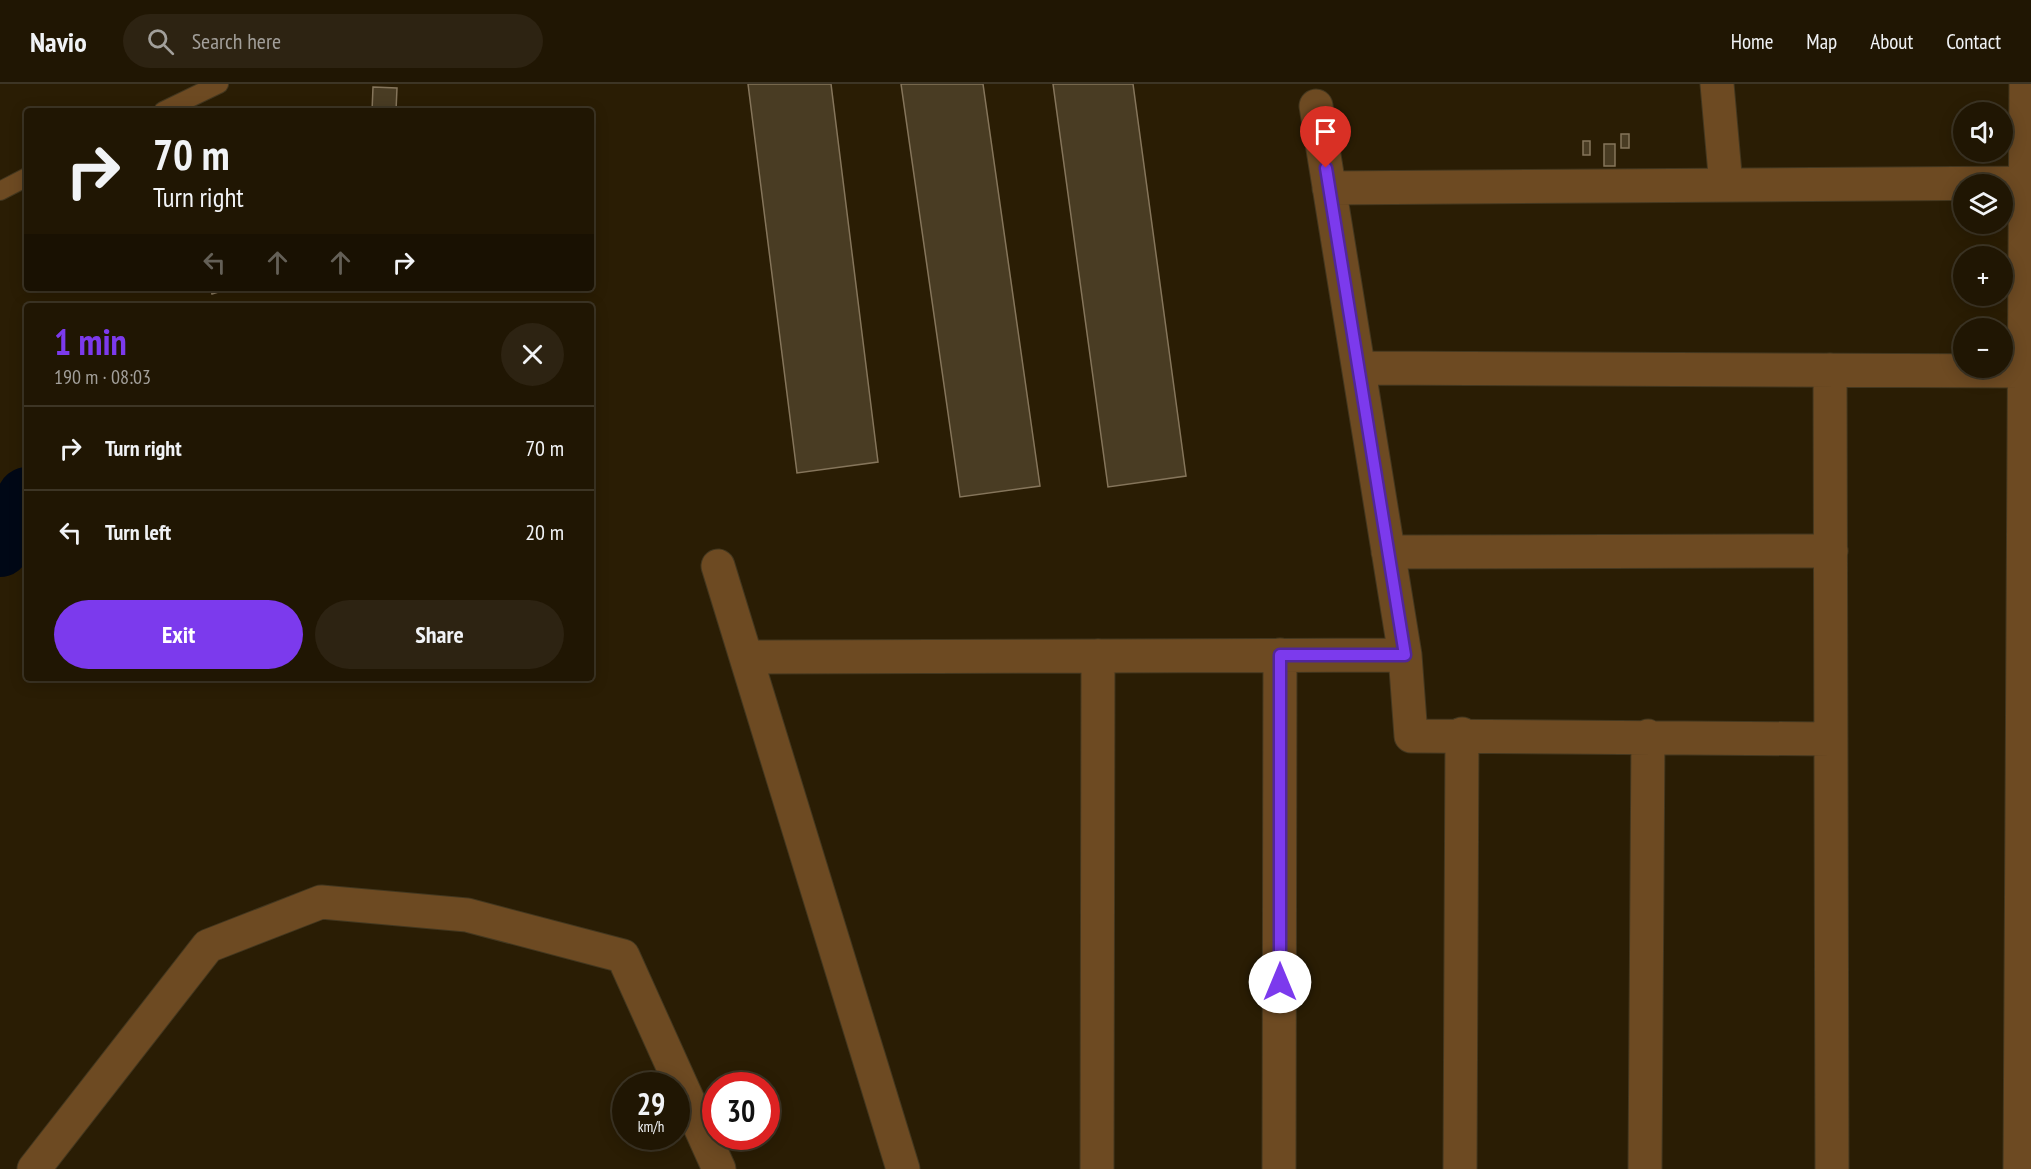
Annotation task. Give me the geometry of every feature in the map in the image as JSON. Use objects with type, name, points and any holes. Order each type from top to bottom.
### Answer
[{"type":"street","points":[[1717,84],[1726,185]]},
{"type":"street","points":[[2020,1169],[2026,84]]},
{"type":"street","points":[[1316,106],[1405,655],[1412,736],[1462,734],[1831,739]]},
{"type":"street","points":[[1329,188],[2025,183]]},
{"type":"street","points":[[1359,369],[2024,371]]},
{"type":"street","points":[[1830,370],[1832,1169]]},
{"type":"street","points":[[1388,552],[1831,550]]},
{"type":"street","points":[[718,566],[903,1169]]},
{"type":"street","points":[[1279,1169],[1280,655]]},
{"type":"street","points":[[746,657],[1405,655]]},
{"type":"street","points":[[1097,1169],[1098,656]]},
{"type":"street","points":[[1460,1169],[1462,734]]},
{"type":"street","points":[[1645,1169],[1648,736]]},
{"type":"street","points":[[34,1169],[208,946],[321,902],[467,915],[623,956],[719,1169]]},
{"type":"lane","points":[[169,108],[219,84]]},
{"type":"lane","points":[[0,191],[24,179]]},
{"type":"building","points":[[748,84],[831,84],[878,462],[797,473]]},
{"type":"building","points":[[901,84],[983,84],[1040,486],[960,497]]},
{"type":"building","points":[[1053,84],[1133,84],[1186,476],[1108,487]]},
{"type":"building","points":[[373,87],[397,88],[396,108],[372,108]]},
{"type":"building","points":[[1621,134],[1629,134],[1629,148],[1621,148]]},
{"type":"building","points":[[1583,141],[1590,141],[1590,155],[1583,155]]},
{"type":"building","points":[[1604,144],[1615,144],[1615,166],[1604,166]]},
{"type":"waterway","points":[[0,547],[24,503]]},
{"type":"route","points":[[1280,982],[1280,655],[1405,655],[1326,168]]}]
